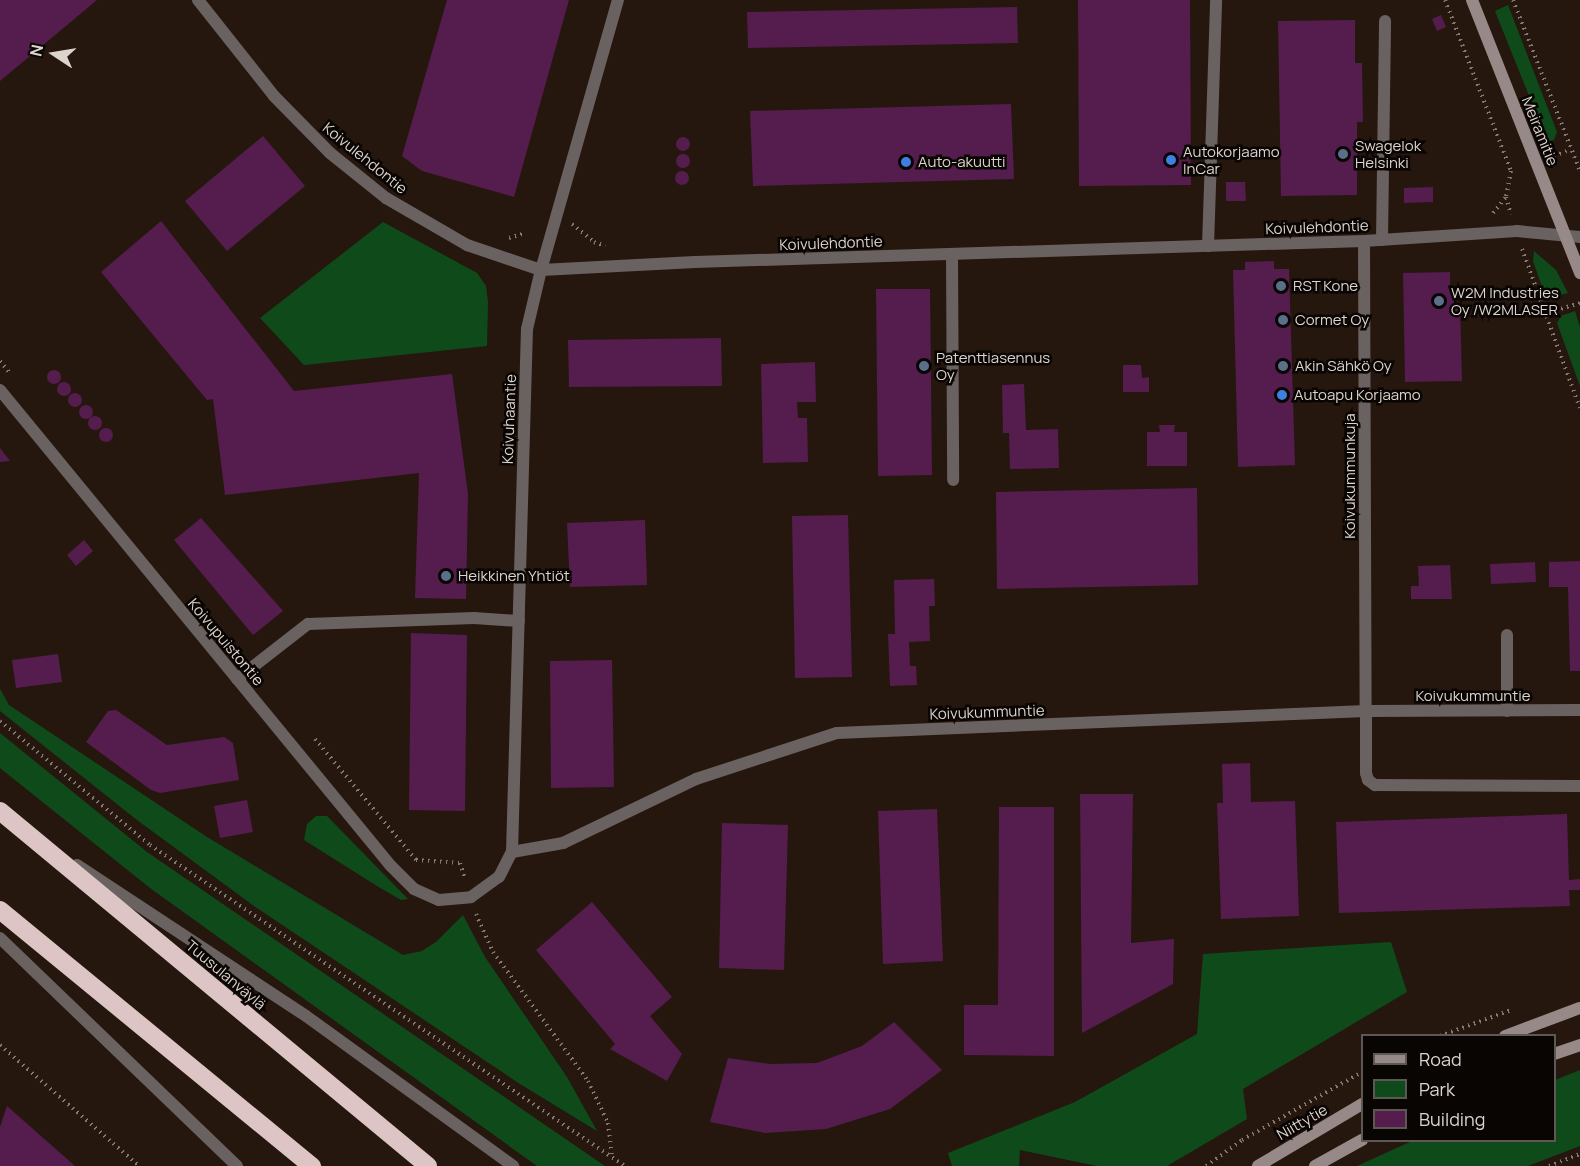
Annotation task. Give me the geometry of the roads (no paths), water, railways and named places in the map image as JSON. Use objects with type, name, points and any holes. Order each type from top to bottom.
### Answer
[{"type":"highway","name":"Tuusulanväylä","points":[[0,811],[428,1166]]},
{"type":"highway","points":[[0,910],[312,1166]]},
{"type":"main road","name":"Meiramitie","points":[[1472,0],[1535,163],[1574,237],[1580,273]]},
{"type":"main road","points":[[1508,1034],[1580,1008]]},
{"type":"main road","points":[[1556,1053],[1580,1045]]},
{"type":"main road","name":"Niittytie","points":[[1258,1166],[1361,1105]]},
{"type":"main road","points":[[1315,1166],[1361,1141]]},
{"type":"street","name":"Koivulehdontie","points":[[198,0],[274,96],[330,153],[386,198],[467,245],[515,259],[541,270],[695,262],[1364,241],[1517,231],[1574,237]]},
{"type":"street","name":"Koivuhaantie","points":[[512,852],[527,329],[541,270],[618,0]]},
{"type":"street","points":[[1208,246],[1216,0]]},
{"type":"street","points":[[1382,240],[1385,21]]},
{"type":"street","name":"Koivukummunkuja","points":[[1364,241],[1366,773],[1368,780],[1375,785],[1580,786]]},
{"type":"street","points":[[952,254],[953,480]]},
{"type":"street","name":"Koivupuistontie","points":[[0,390],[390,865],[414,889],[439,900],[471,897],[499,877],[512,852]]},
{"type":"street","points":[[237,679],[308,624],[474,618],[519,621]]},
{"type":"street","points":[[1507,635],[1508,711]]},
{"type":"street","name":"Koivukummuntie","points":[[512,852],[563,843],[696,779],[837,733],[1366,711],[1580,710]]},
{"type":"street","points":[[22,829],[306,1016],[513,1166]]},
{"type":"street","points":[[0,938],[237,1166]]},
{"type":"place","name":"Swagelok Helsinki","points":[[1343,154]]},
{"type":"place","name":"Autokorjaamo InCar","points":[[1171,160]]},
{"type":"place","name":"Auto-akuutti","points":[[906,162]]},
{"type":"place","name":"RST Kone","points":[[1281,286]]},
{"type":"place","name":"W2M Industries Oy /W2MLASER","points":[[1439,301]]},
{"type":"place","name":"Cormet Oy","points":[[1283,320]]},
{"type":"place","name":"Patenttiasennus Oy","points":[[924,366]]},
{"type":"place","name":"Akin Sähkö Oy","points":[[1283,366]]},
{"type":"place","name":"Autoapu Korjaamo","points":[[1282,395]]},
{"type":"place","name":"Heikkinen Yhtiöt","points":[[446,576]]}]
